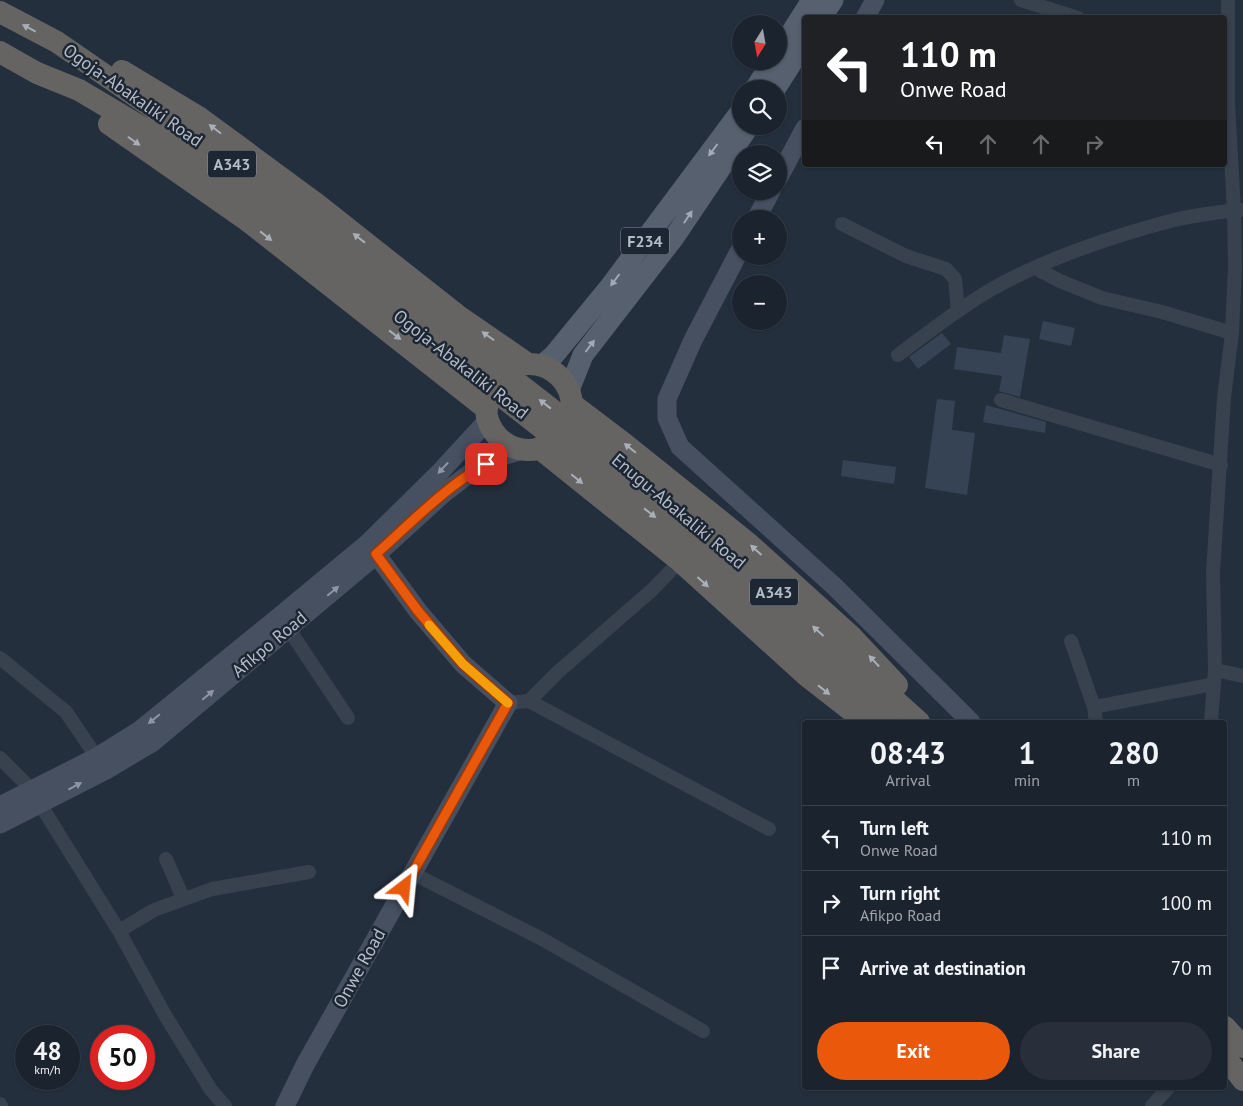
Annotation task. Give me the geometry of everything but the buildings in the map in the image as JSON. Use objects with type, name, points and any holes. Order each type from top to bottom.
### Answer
[{"type":"highway","name":"Ogoja-Abakaliki Road","points":[[0,12],[57,42],[261,184],[345,247],[446,340]]},
{"type":"highway","points":[[57,42],[94,54],[200,118],[314,202],[457,315],[534,365],[552,371],[562,379],[570,397],[571,416],[567,427],[560,437],[550,444],[533,449],[514,447],[494,431],[488,414],[489,392],[498,378],[512,368],[534,365]]},
{"type":"highway","name":"Ogoja-Abakaliki Road","points":[[0,52],[37,73],[87,95],[158,137],[446,340],[619,474],[694,548],[886,720]]},
{"type":"highway","points":[[37,73],[248,222],[488,414]]},
{"type":"highway","points":[[570,397],[748,543],[852,637],[929,720]]},
{"type":"highway","points":[[533,449],[680,561],[807,676],[863,720]]},
{"type":"highway","name":"Enugu-Abakaliki Road","points":[[619,474],[702,526],[917,720]]},
{"type":"highway","points":[[1227,1029],[1243,1047]]},
{"type":"highway","points":[[1227,1060],[1243,1080]]},
{"type":"main road","points":[[802,15],[812,0]]},
{"type":"main road","points":[[823,15],[833,0]]},
{"type":"main road","points":[[867,15],[875,0]]},
{"type":"main road","points":[[788,38],[802,16]]},
{"type":"main road","points":[[781,80],[802,47]]},
{"type":"main road","name":"F234","points":[[570,397],[583,355],[732,125]]},
{"type":"main road","points":[[787,161],[802,134]]},
{"type":"main road","name":"F234","points":[[534,365],[554,355],[610,288],[656,243],[742,135]]},
{"type":"main road","points":[[732,265],[694,340],[668,399],[667,418],[680,447],[834,586],[969,720]]},
{"type":"main road","name":"Afikpo Road","points":[[0,824],[36,797],[101,763],[153,742],[288,628],[372,549],[488,414]]},
{"type":"main road","name":"Afikpo Road","points":[[101,763],[270,626],[469,474],[498,458],[533,449]]},
{"type":"main road","points":[[372,549],[418,611],[463,664],[508,703]]},
{"type":"main road","name":"Onwe Road","points":[[285,1106],[304,1065],[508,703]]},
{"type":"main road","name":"Afikpo Road","points":[[0,806],[36,797]]},
{"type":"street","points":[[1021,0],[1068,15]]},
{"type":"street","points":[[1211,720],[1215,670],[1213,573],[1224,398],[1236,353],[1232,333],[1234,267],[1239,210],[1227,85],[1228,0]]},
{"type":"street","points":[[898,355],[958,311],[990,290],[1018,275],[1094,244],[1176,220],[1239,210]]},
{"type":"street","points":[[842,224],[906,256],[946,269],[955,279],[958,311]]},
{"type":"street","points":[[1036,268],[1060,281],[1102,298],[1162,312],[1232,333]]},
{"type":"street","points":[[1002,400],[1221,465]]},
{"type":"street","points":[[529,701],[558,672],[652,590],[680,561]]},
{"type":"street","points":[[288,628],[348,718]]},
{"type":"street","points":[[1070,641],[1094,707],[1096,720]]},
{"type":"street","points":[[0,658],[66,712],[101,763]]},
{"type":"street","points":[[1215,670],[1243,676]]},
{"type":"street","points":[[1094,707],[1214,684]]},
{"type":"street","points":[[508,703],[529,701],[769,829]]},
{"type":"street","points":[[0,758],[36,797],[118,931],[170,1023],[211,1090],[225,1106]]},
{"type":"street","points":[[166,859],[183,898]]},
{"type":"street","points":[[118,931],[154,910],[212,889],[309,872]]},
{"type":"street","points":[[412,873],[542,939],[703,1031]]},
{"type":"street","points":[[1152,1106],[1166,1090]]},
{"type":"slow traffic","points":[[429,625],[463,664],[508,703]]},
{"type":"route","points":[[404,888],[508,703],[463,664],[418,611],[376,554],[444,493],[486,464]]}]
